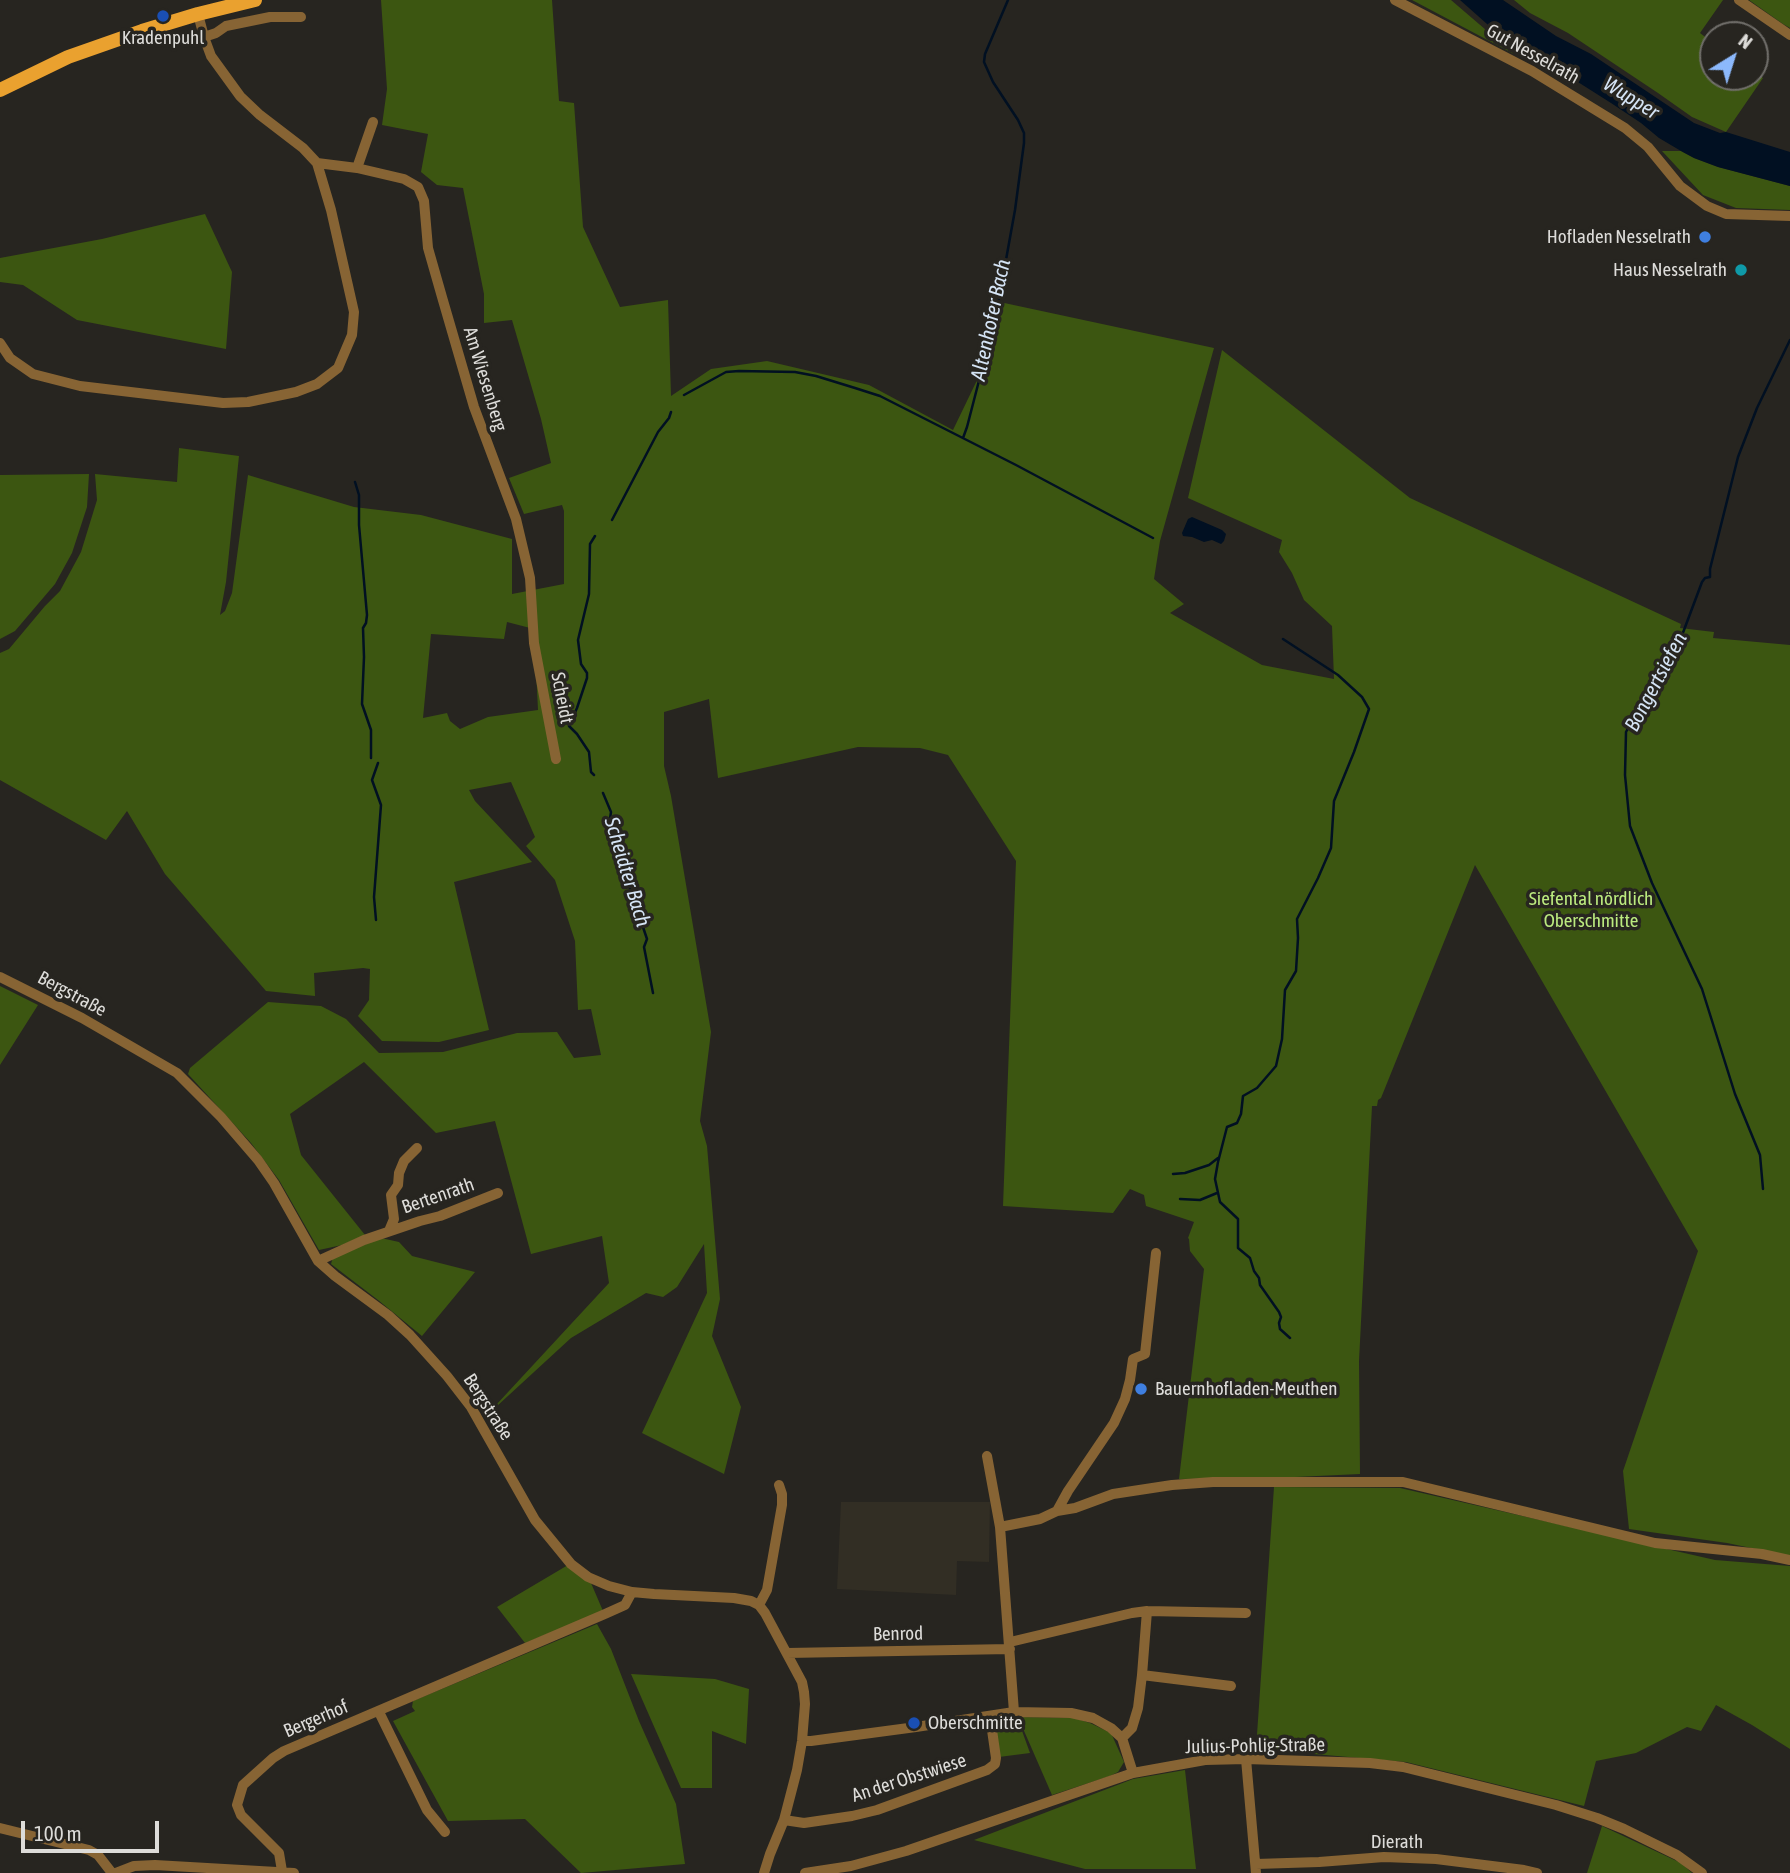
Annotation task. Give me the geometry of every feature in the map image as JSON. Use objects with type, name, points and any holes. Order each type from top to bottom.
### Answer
[{"type":"main road","points":[[0,90],[68,57],[142,31],[255,0]]},
{"type":"street","name":"Gut Nesselrath","points":[[1395,0],[1532,71],[1625,128],[1648,147],[1680,186],[1707,206],[1726,214],[1790,216]]},
{"type":"street","points":[[1739,0],[1790,35]]},
{"type":"street","points":[[0,343],[10,358],[33,374],[80,386],[223,403],[248,402],[296,393],[317,384],[338,368],[352,335],[354,312],[317,163],[303,148],[240,96],[211,57],[198,14]]},
{"type":"street","points":[[204,37],[226,26],[270,17],[301,17]]},
{"type":"street","points":[[357,168],[373,122]]},
{"type":"street","name":"Am Wiesenberg","points":[[317,163],[357,168],[404,179],[418,187],[424,201],[428,248],[474,407],[516,519],[530,578],[534,643]]},
{"type":"street","points":[[0,367],[10,358]]},
{"type":"street","name":"Scheidt","points":[[534,643],[556,759]]},
{"type":"street","name":"Bergstraße","points":[[0,977],[82,1018],[177,1073],[221,1117],[274,1183],[318,1261],[388,1315],[439,1366],[471,1407],[534,1520],[571,1564],[588,1577],[632,1592],[734,1598],[759,1605]]},
{"type":"street","name":"Bertenrath","points":[[388,1231],[394,1219],[391,1195],[398,1185],[398,1172],[416,1148]]},
{"type":"street","name":"Bertenrath","points":[[318,1261],[364,1240],[450,1213],[498,1193]]},
{"type":"street","points":[[1057,1510],[1114,1423],[1125,1399],[1133,1359],[1145,1354],[1156,1252]]},
{"type":"street","points":[[988,1456],[1000,1527],[1014,1712]]},
{"type":"street","points":[[1000,1527],[1040,1519],[1057,1510],[1075,1508],[1112,1494],[1172,1485],[1213,1482],[1403,1482],[1655,1542],[1762,1554],[1790,1560]]},
{"type":"street","points":[[764,1873],[784,1820],[797,1770],[802,1741],[804,1692],[802,1682],[787,1653],[759,1605],[767,1591],[780,1514],[782,1494],[779,1485]]},
{"type":"street","points":[[379,1712],[625,1605],[632,1592]]},
{"type":"street","points":[[1122,1738],[1132,1728],[1138,1707],[1147,1611]]},
{"type":"street","points":[[1010,1646],[1132,1613],[1245,1613]]},
{"type":"street","name":"Benrod","points":[[787,1653],[1010,1646]]},
{"type":"street","points":[[1142,1675],[1231,1686]]},
{"type":"street","name":"Bergerhof","points":[[0,1828],[89,1850],[99,1855],[114,1873],[134,1866],[155,1865],[288,1872],[279,1853],[240,1815],[237,1805],[243,1785],[284,1751],[379,1712],[427,1810],[445,1832]]},
{"type":"street","points":[[802,1741],[1014,1712],[1071,1713],[1093,1718],[1122,1738],[1133,1773]]},
{"type":"street","name":"An der Obstwiese","points":[[784,1820],[804,1823],[877,1810],[987,1770],[995,1764],[996,1758],[990,1716]]},
{"type":"street","name":"Julius-Pohlig-Straße","points":[[804,1873],[851,1866],[906,1851],[1133,1773],[1205,1760],[1246,1759],[1402,1767],[1556,1805],[1624,1829],[1677,1855],[1702,1873]]},
{"type":"street","name":"Dierath","points":[[1246,1759],[1256,1868],[1384,1857],[1436,1859],[1536,1873]]},
{"type":"shaded area","points":[[841,1502],[990,1502],[989,1562],[957,1561],[956,1595],[837,1589]]},
{"type":"green space","name":"Siefental nördlich Oberschmitte","points":[[381,0],[552,0],[559,101],[574,103],[583,227],[620,307],[668,300],[671,396],[711,369],[767,361],[869,385],[953,430],[980,374],[995,301],[1214,348],[1160,541],[1154,579],[1184,604],[1170,613],[1262,665],[1334,679],[1332,626],[1304,600],[1279,552],[1282,540],[1188,498],[1222,350],[1410,498],[1681,624],[1680,628],[1714,632],[1713,638],[1790,645],[1790,1556],[1727,1543],[1629,1529],[1623,1471],[1698,1251],[1475,865],[1381,1098],[1377,1106],[1372,1106],[1359,1361],[1360,1474],[1179,1479],[1204,1269],[1190,1251],[1188,1238],[1194,1222],[1146,1206],[1144,1195],[1130,1189],[1113,1213],[1003,1206],[1016,861],[948,755],[920,748],[858,747],[718,778],[709,699],[664,712],[664,766],[711,1032],[700,1121],[707,1146],[720,1299],[712,1336],[741,1407],[724,1474],[642,1433],[707,1293],[704,1244],[677,1287],[663,1297],[646,1293],[571,1338],[484,1418],[609,1283],[602,1236],[531,1254],[495,1121],[436,1133],[364,1062],[290,1114],[301,1155],[365,1235],[342,1245],[319,1250],[279,1180],[251,1143],[188,1074],[190,1068],[268,1002],[321,1006],[346,1019],[379,1053],[443,1052],[517,1033],[557,1032],[574,1058],[601,1055],[591,1009],[578,1010],[575,941],[555,880],[526,846],[535,837],[511,782],[469,790],[475,801],[532,862],[454,882],[489,1030],[439,1042],[382,1041],[358,1016],[369,1000],[370,969],[314,973],[315,996],[266,991],[165,874],[127,811],[106,840],[0,780],[0,653],[9,649],[60,591],[81,552],[97,500],[95,474],[177,482],[179,448],[239,456],[220,615],[225,611],[232,593],[248,475],[354,507],[421,515],[512,539],[512,594],[564,584],[562,505],[524,514],[509,478],[551,463],[512,320],[484,323],[484,294],[463,188],[437,185],[421,172],[428,134],[382,125],[387,89]],"holes":[[[507,622],[534,629],[538,710],[488,717],[460,729],[450,721],[447,713],[423,718],[431,634],[504,639]]]},
{"type":"green space","points":[[1412,0],[1451,0],[1514,54]]},
{"type":"green space","points":[[1514,0],[1723,0],[1708,21],[1699,21],[1699,91],[1754,91],[1726,132],[1692,117],[1568,33],[1530,13]]},
{"type":"green space","points":[[1749,0],[1790,0],[1790,28],[1783,24]]},
{"type":"green space","points":[[1662,151],[1681,151],[1718,167],[1790,186],[1790,210],[1736,208],[1703,195]]},
{"type":"green space","points":[[205,214],[232,272],[226,349],[77,320],[23,285],[0,282],[0,258],[102,239]]},
{"type":"green space","points":[[89,474],[87,507],[72,553],[55,584],[15,631],[0,639],[0,475]]},
{"type":"green space","points":[[0,986],[38,1005],[0,1065]]},
{"type":"green space","points":[[381,1238],[399,1242],[412,1256],[475,1272],[422,1336],[331,1264],[333,1257]]},
{"type":"green space","points":[[1274,1487],[1400,1488],[1715,1560],[1790,1566],[1790,1749],[1716,1705],[1701,1731],[1687,1727],[1636,1753],[1596,1761],[1584,1806],[1406,1762],[1256,1749]]},
{"type":"green space","points":[[568,1565],[591,1583],[603,1611],[525,1643],[497,1607]]},
{"type":"green space","points":[[597,1624],[611,1649],[676,1804],[685,1864],[581,1873],[525,1819],[448,1821],[393,1721],[415,1711],[412,1707],[413,1701]]},
{"type":"green space","points":[[631,1674],[715,1679],[749,1689],[746,1744],[712,1731],[712,1788],[681,1788]]},
{"type":"green space","points":[[1017,1717],[1030,1753],[999,1757],[995,1725],[1000,1720]]},
{"type":"green space","points":[[1018,1717],[1074,1718],[1090,1723],[1111,1733],[1124,1762],[1118,1772],[1110,1776],[1052,1795]]},
{"type":"green space","points":[[1185,1770],[1196,1869],[1085,1869],[974,1840],[1133,1779]]},
{"type":"green space","points":[[1602,1826],[1681,1863],[1692,1873],[1587,1873]]},
{"type":"water","name":"Wupper","points":[[1460,0],[1503,0],[1556,36],[1591,54],[1694,123],[1790,152],[1790,186],[1718,167],[1681,151],[1611,103],[1496,32]]},
{"type":"water","points":[[1192,517],[1222,530],[1226,534],[1224,541],[1221,544],[1212,540],[1204,542],[1183,536],[1188,519]]},
{"type":"waterway","name":"Altenhofer Bach","points":[[963,438],[996,315],[1024,143],[1024,133],[1018,120],[993,82],[984,62],[1008,0]]},
{"type":"waterway","name":"Bongertsiefen","points":[[1763,1189],[1760,1155],[1735,1094],[1702,989],[1652,883],[1630,826],[1625,775],[1626,732],[1681,638],[1702,582],[1710,577],[1738,457],[1757,408],[1790,340]]},
{"type":"waterway","name":"Scheidter Bach","points":[[684,395],[726,372],[795,372],[816,376],[880,396],[1153,538]]},
{"type":"waterway","name":"Scheidter Bach","points":[[612,520],[671,412]]},
{"type":"waterway","points":[[355,482],[359,495],[367,615],[363,628],[362,704],[371,730],[371,758]]},
{"type":"waterway","name":"Scheidter Bach","points":[[594,775],[591,772],[589,752],[569,726],[587,678],[581,664],[578,640],[589,594],[590,544],[595,536]]},
{"type":"waterway","name":"Altenhofer Bach","points":[[1283,639],[1338,675],[1362,697],[1369,709],[1334,801],[1331,848],[1297,919],[1296,971],[1285,990],[1282,1039],[1276,1066],[1257,1088],[1243,1096],[1237,1123],[1227,1127],[1215,1179],[1220,1202],[1238,1219],[1238,1248],[1250,1258],[1260,1285],[1279,1312],[1280,1329],[1290,1338]]},
{"type":"waterway","points":[[376,920],[374,897],[381,805],[372,780],[378,763]]},
{"type":"waterway","name":"Scheidter Bach","points":[[603,793],[611,812],[609,826],[647,939],[644,947],[653,993]]},
{"type":"waterway","points":[[1173,1174],[1209,1165],[1218,1158]]},
{"type":"waterway","points":[[1180,1199],[1200,1200],[1217,1193]]},
{"type":"place","name":"Kradenpuhl","points":[[163,16]]},
{"type":"place","name":"Hofladen Nesselrath","points":[[1705,237]]},
{"type":"place","name":"Haus Nesselrath","points":[[1741,270]]},
{"type":"place","name":"Bauernhofladen-Meuthen","points":[[1141,1389]]},
{"type":"place","name":"Oberschmitte","points":[[914,1723]]}]
